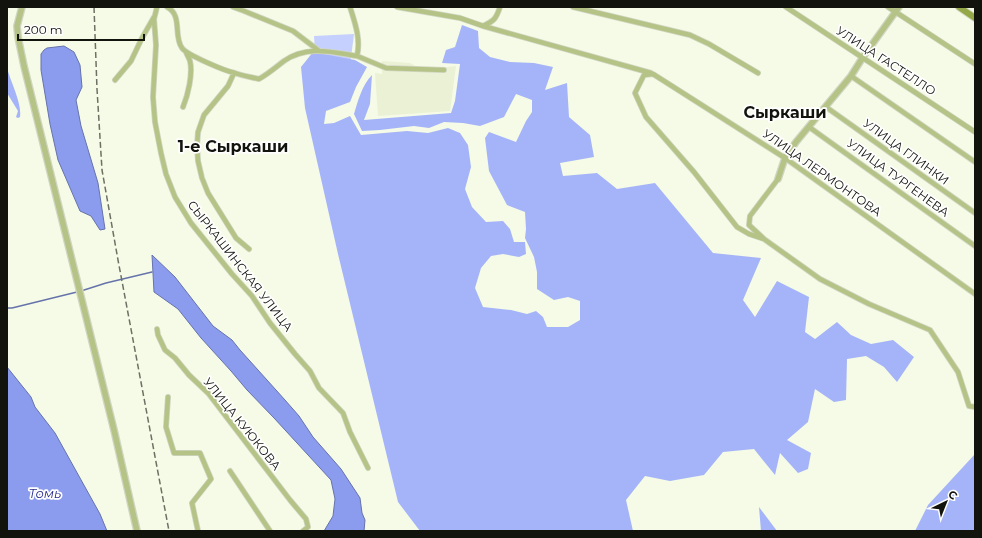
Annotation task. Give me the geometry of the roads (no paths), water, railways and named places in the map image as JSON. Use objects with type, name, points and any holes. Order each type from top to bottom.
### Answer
[{"type":"main road","points":[[960,8],[975,18]]},
{"type":"street","points":[[22,7],[17,26],[18,37],[114,430],[137,531]]},
{"type":"street","name":"СЫРКАШИНСКАЯ УЛИЦА","points":[[157,7],[154,19],[156,45],[153,97],[155,122],[160,153],[175,197],[191,223],[232,274],[252,296],[270,323],[310,371],[319,388],[343,413],[350,432],[368,468]]},
{"type":"street","points":[[167,7],[176,17],[180,45],[191,56],[234,73],[259,79],[294,55],[307,51],[318,50],[357,56],[386,68],[444,70]]},
{"type":"street","points":[[233,7],[293,31],[318,50]]},
{"type":"street","points":[[350,7],[357,32],[359,48],[357,56]]},
{"type":"street","name":"УЛИЦА ЛЕРМОНТОВА","points":[[397,7],[460,18],[483,26],[653,74],[785,158],[975,294]]},
{"type":"street","points":[[483,26],[492,22],[500,7]]},
{"type":"street","points":[[573,7],[690,35],[758,72]]},
{"type":"street","name":"УЛИЦА ГАСТЕЛЛО","points":[[786,7],[975,132]]},
{"type":"street","points":[[888,7],[975,64]]},
{"type":"street","points":[[899,7],[851,76],[796,142],[785,158],[778,179],[750,216],[749,225],[764,239],[820,280],[869,304],[930,330],[958,372],[969,406],[975,407]]},
{"type":"street","points":[[115,80],[131,61],[155,14]]},
{"type":"street","points":[[183,108],[188,94],[191,70],[186,52]]},
{"type":"street","points":[[234,73],[228,86],[204,115],[198,132],[198,161],[208,194],[236,238],[249,249]]},
{"type":"street","points":[[653,74],[644,75],[635,93],[646,117],[694,172],[737,227],[749,234],[764,239]]},
{"type":"street","points":[[851,76],[975,162]]},
{"type":"street","name":"УЛИЦА ГЛИНКИ","points":[[826,107],[975,213]]},
{"type":"street","name":"УЛИЦА ТУРГЕНЕВА","points":[[809,127],[975,246]]},
{"type":"street","name":"УЛИЦА КУЮКОВА","points":[[157,329],[165,350],[175,358],[189,375],[208,393],[306,519],[308,527],[303,531]]},
{"type":"street","points":[[168,397],[166,427],[174,453],[200,453],[211,480],[192,503],[198,531]]},
{"type":"street","points":[[230,471],[270,531]]},
{"type":"water","points":[[64,46],[74,52],[80,65],[82,87],[76,100],[81,126],[98,183],[105,229],[100,230],[91,216],[80,211],[58,160],[41,70],[41,54],[47,48]]},
{"type":"water","points":[[152,255],[175,277],[213,326],[232,340],[285,400],[299,416],[313,437],[341,469],[360,498],[362,513],[365,520],[364,531],[324,531],[333,516],[335,499],[331,480],[247,390],[201,338],[178,309],[154,292]]},
{"type":"water","name":"Томь","points":[[7,367],[31,397],[35,407],[55,433],[100,514],[107,531],[7,531]]},
{"type":"waterway","points":[[81,291],[106,283],[152,272]]},
{"type":"waterway","points":[[7,308],[77,292]]},
{"type":"railway","points":[[94,7],[102,170],[169,531]]},
{"type":"district","name":"Сыркаши","points":[[785,112]]},
{"type":"district","name":"1-е Сыркаши","points":[[233,146]]}]
